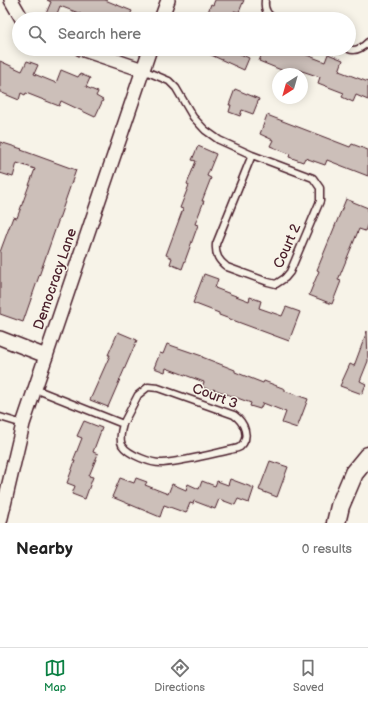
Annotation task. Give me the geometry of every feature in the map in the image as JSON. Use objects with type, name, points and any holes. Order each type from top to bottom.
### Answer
[{"type":"street","points":[[11,0],[18,12]]},
{"type":"street","points":[[164,12],[168,0]]},
{"type":"street","points":[[102,56],[143,70]]},
{"type":"street","name":"Democracy Lane","points":[[0,522],[23,424],[34,389],[148,56]]},
{"type":"street","points":[[0,338],[46,356]]},
{"type":"street","points":[[336,523],[340,506],[354,473],[368,456]]},
{"type":"lane","points":[[265,0],[264,7],[267,12]]},
{"type":"lane","points":[[356,49],[363,47],[368,42]]},
{"type":"lane","name":"Court 2","points":[[143,70],[169,81],[176,88],[193,117],[205,130],[219,140],[252,155],[313,178],[320,188],[320,201],[290,272],[285,278],[276,284],[227,267],[222,263],[215,252],[216,244],[252,155]]},
{"type":"lane","name":"Court 3","points":[[148,387],[158,388],[234,415],[243,424],[245,439],[239,447],[230,450],[162,463],[141,458],[129,452],[122,445],[120,432],[123,424],[138,395],[148,387]]},
{"type":"lane","points":[[34,389],[123,424]]},
{"type":"lane","points":[[0,417],[23,424]]},
{"type":"building","points":[[47,0],[105,0],[132,11],[76,12],[60,6],[58,12],[47,12],[51,2]]},
{"type":"building","points":[[215,0],[244,0],[239,12],[208,12],[211,4],[213,5]]},
{"type":"building","points":[[213,56],[245,56],[249,58],[244,70]]},
{"type":"building","points":[[261,56],[309,56],[325,62],[327,56],[333,56],[343,60],[339,71],[368,82],[368,100],[356,95],[353,102],[342,97],[344,93],[318,83],[320,77],[308,73],[308,68],[276,68],[259,61]]},
{"type":"building","points":[[0,61],[22,71],[27,61],[38,65],[34,74],[56,83],[61,70],[78,77],[80,74],[90,78],[86,87],[98,92],[96,96],[103,100],[95,117],[61,101],[59,106],[26,93],[25,95],[21,93],[19,100],[0,92]]},
{"type":"building","points":[[235,89],[259,99],[253,114],[242,110],[240,116],[229,112],[231,105],[229,105]]},
{"type":"building","points":[[267,115],[350,147],[352,144],[368,150],[368,176],[327,160],[325,165],[305,158],[303,162],[289,157],[290,154],[270,146],[273,140],[260,134]]},
{"type":"building","points":[[0,142],[76,170],[23,322],[0,314],[0,252],[13,217],[17,218],[35,169],[17,163],[13,177],[0,173]]},
{"type":"building","points":[[198,146],[216,154],[207,176],[211,178],[195,224],[198,225],[182,269],[170,264],[172,258],[166,255],[183,209],[180,208],[196,161],[192,160]]},
{"type":"building","points":[[346,199],[368,208],[368,223],[365,231],[359,229],[338,280],[341,281],[332,304],[309,295],[319,271],[317,270]]},
{"type":"building","points":[[204,274],[218,279],[215,288],[249,301],[250,297],[261,301],[259,308],[282,316],[286,307],[300,312],[289,341],[219,315],[219,313],[193,303]]},
{"type":"building","points":[[367,331],[368,361],[360,381],[366,384],[362,394],[340,386],[350,364],[354,366]]},
{"type":"building","points":[[118,332],[137,340],[108,407],[90,400],[110,355],[108,355]]},
{"type":"building","points":[[167,344],[202,356],[235,370],[235,372],[263,383],[264,381],[285,389],[285,391],[308,399],[297,428],[282,423],[286,412],[263,403],[260,409],[250,406],[251,403],[213,389],[212,391],[202,387],[204,382],[166,368],[165,372],[154,368],[160,353],[163,354]]},
{"type":"building","points":[[84,421],[102,428],[93,452],[98,454],[89,476],[93,477],[85,499],[72,494],[75,486],[67,483],[75,461],[73,461],[82,438],[77,436]]},
{"type":"building","points":[[270,461],[288,467],[277,497],[259,490]]},
{"type":"building","points":[[120,478],[134,483],[136,478],[147,482],[145,485],[168,494],[172,484],[186,490],[188,484],[199,489],[202,481],[215,486],[217,481],[228,485],[230,479],[254,488],[249,503],[238,499],[235,505],[219,499],[215,509],[194,501],[193,504],[190,503],[186,513],[164,505],[160,517],[112,497]]}]
